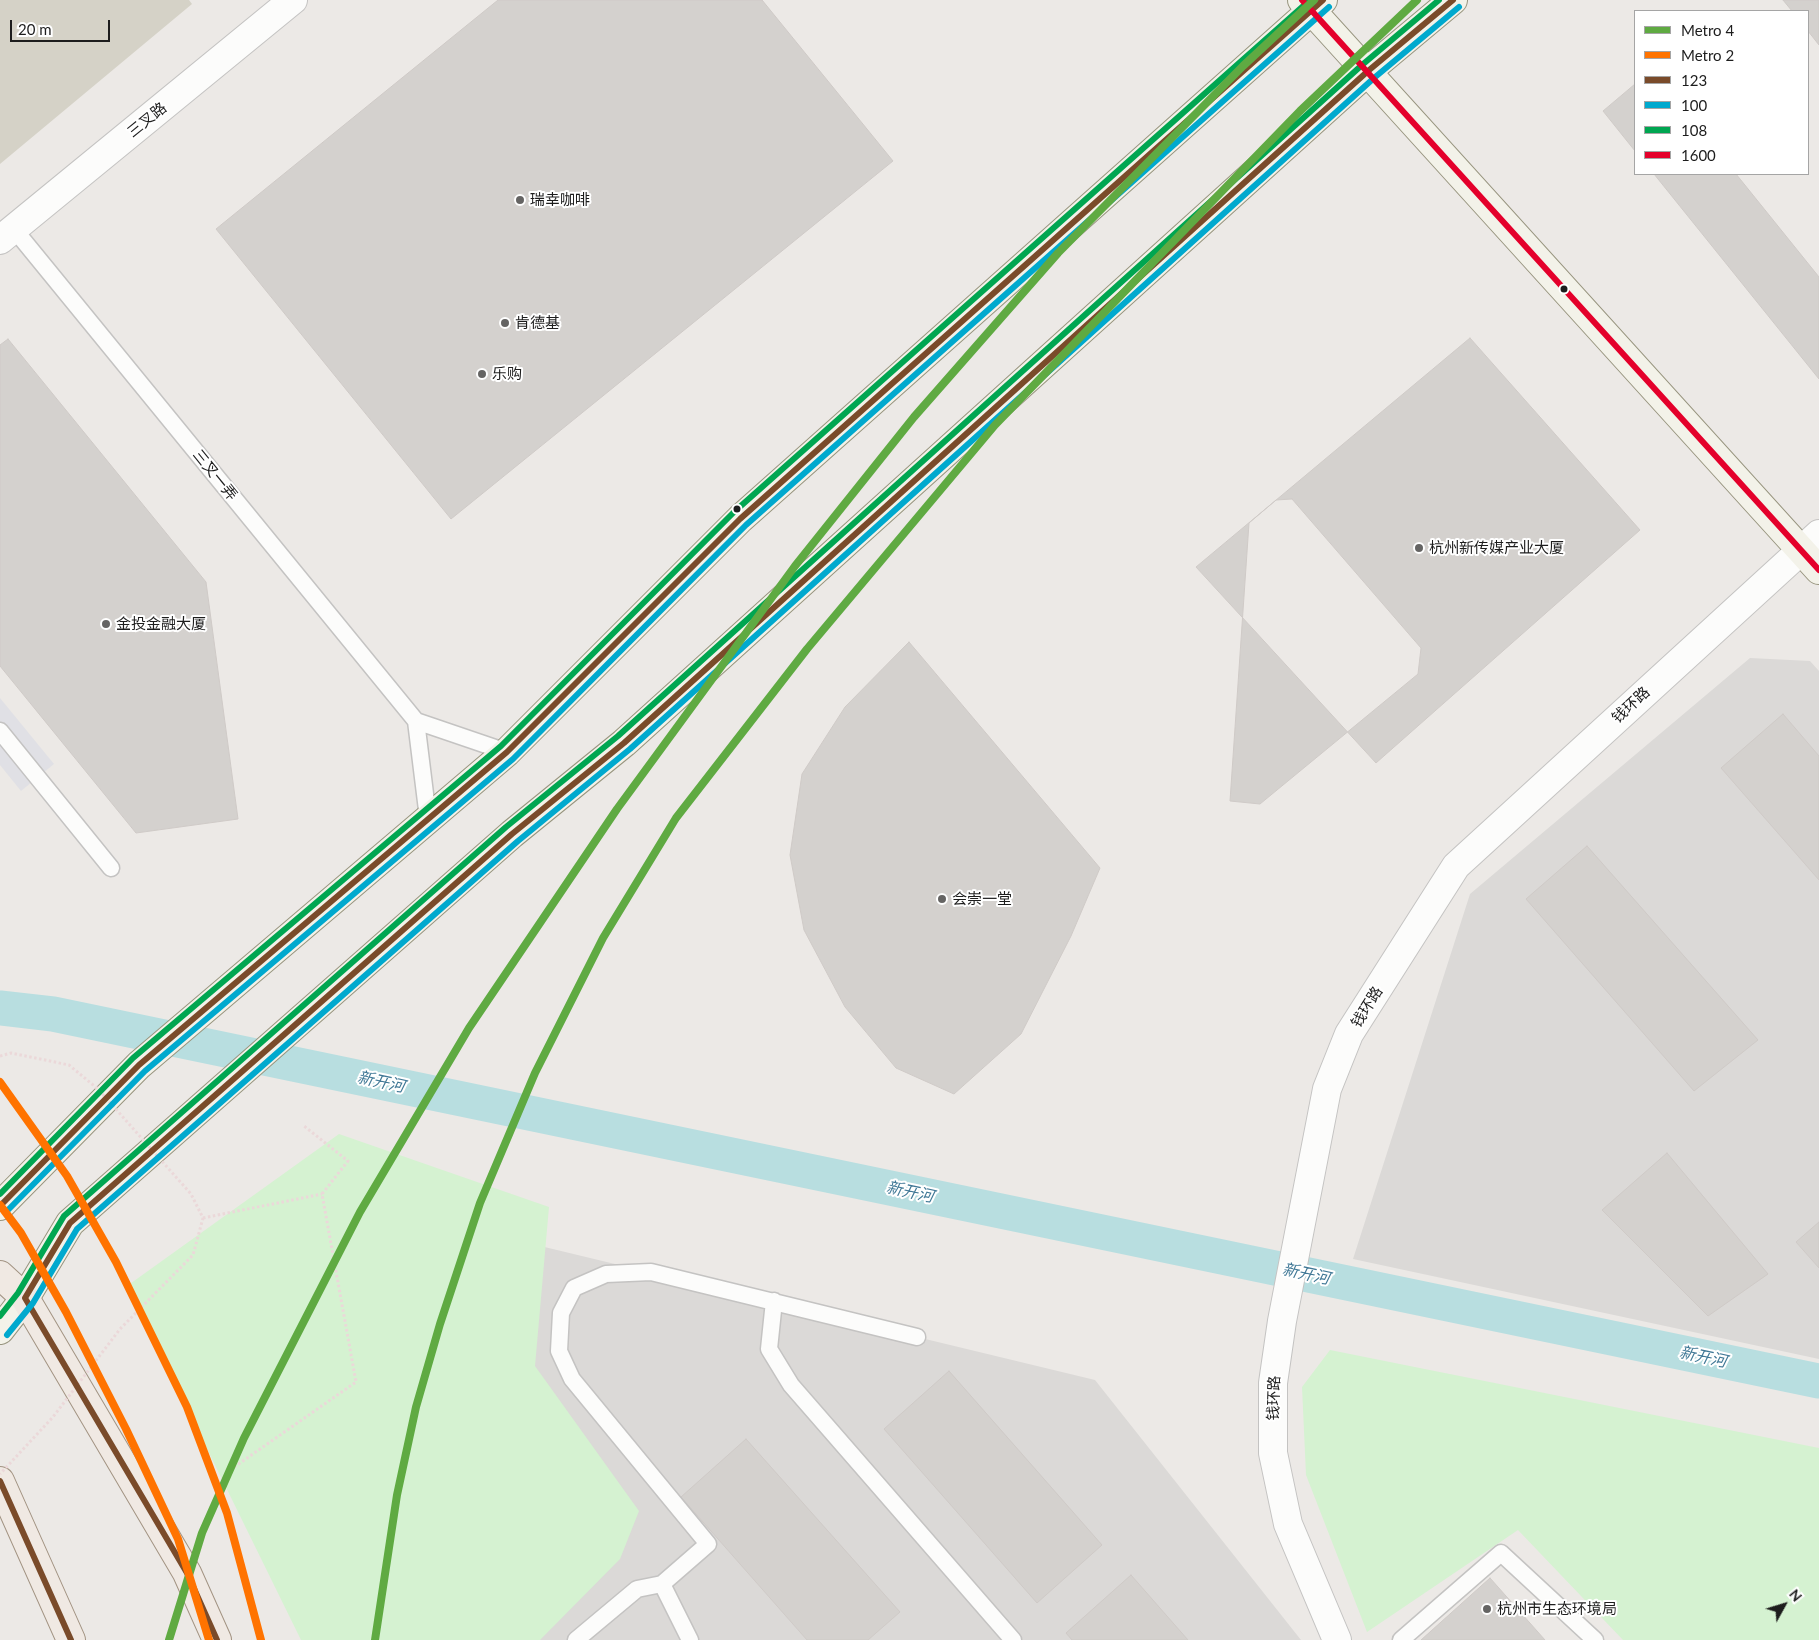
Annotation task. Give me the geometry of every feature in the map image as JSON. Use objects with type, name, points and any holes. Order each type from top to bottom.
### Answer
[{"type":"main road","points":[[0,1330],[25,1298],[70,1223],[512,834],[624,743],[1368,71],[1453,0]]},
{"type":"main road","points":[[0,1206],[139,1065],[507,752],[740,519],[1312,3],[1368,71],[1810,541],[1819,570]]},
{"type":"main road","points":[[0,1274],[25,1298],[187,1572],[217,1640]]},
{"type":"main road","points":[[0,1481],[71,1640]]},
{"type":"street","name":"三叉路","points":[[7,235],[293,0]]},
{"type":"street","name":"钱环路","points":[[1337,1640],[1288,1524],[1273,1453],[1273,1382],[1282,1321],[1327,1089],[1349,1034],[1456,866],[1810,541]]},
{"type":"lane","name":"三叉一弄","points":[[7,235],[416,721]]},
{"type":"lane","points":[[428,818],[416,721],[507,752]]},
{"type":"lane","points":[[0,731],[111,868]]},
{"type":"lane","points":[[576,1640],[637,1589],[662,1584],[708,1544],[572,1378],[559,1351],[561,1314],[574,1288],[606,1274],[651,1272],[917,1337]]},
{"type":"lane","points":[[774,1302],[769,1348],[791,1385],[1013,1640]]},
{"type":"lane","points":[[1401,1640],[1501,1553],[1594,1640]]},
{"type":"lane","points":[[662,1584],[690,1640]]},
{"type":"path","points":[[0,1056],[11,1053],[69,1066],[98,1089],[191,1194],[203,1218],[193,1255],[120,1329],[53,1418],[0,1474]]},
{"type":"path","points":[[203,1218],[322,1194],[348,1161],[304,1126]]},
{"type":"path","points":[[230,1470],[356,1382],[322,1194]]},
{"type":"shaded area","points":[[0,0],[189,0],[192,4],[0,164]]},
{"type":"shaded area","points":[[1750,658],[1810,661],[1819,671],[1819,1359],[1353,1259],[1470,894]]},
{"type":"shaded area","points":[[0,698],[54,764],[21,791],[0,765]]},
{"type":"shaded area","points":[[379,1207],[1095,1380],[1301,1640],[434,1640]]},
{"type":"green space","points":[[339,1134],[549,1207],[535,1366],[639,1511],[620,1559],[540,1640],[301,1640],[127,1286]]},
{"type":"green space","points":[[1330,1350],[1819,1448],[1819,1640],[1623,1640],[1518,1530],[1367,1632],[1306,1475],[1302,1387]]},
{"type":"building","name":"乐购","points":[[498,0],[762,0],[893,161],[451,519],[216,229]]},
{"type":"building","points":[[1783,0],[1819,0],[1819,45],[1809,32],[1809,10],[1791,10]]},
{"type":"building","points":[[1634,85],[1634,150],[1603,111]]},
{"type":"building","points":[[1655,175],[1737,175],[1819,277],[1819,379]]},
{"type":"building","name":"杭州新传媒产业大厦","points":[[1470,338],[1640,530],[1376,763],[1196,567]]},
{"type":"building","name":"金投金融大厦","points":[[8,339],[206,582],[238,819],[136,833],[0,666],[0,345]]},
{"type":"building","points":[[1292,499],[1421,648],[1418,674],[1260,804],[1230,801],[1249,523],[1276,500]]},
{"type":"building","name":"会崇一堂","points":[[909,642],[1100,868],[1071,936],[1021,1034],[954,1094],[896,1068],[845,1007],[804,930],[790,855],[802,774],[845,707]]},
{"type":"building","points":[[1783,714],[1819,756],[1819,880],[1721,768]]},
{"type":"building","points":[[1587,846],[1758,1040],[1694,1091],[1526,899]]},
{"type":"building","points":[[1667,1153],[1768,1274],[1708,1316],[1602,1210]]},
{"type":"building","points":[[1819,1222],[1819,1268],[1796,1242]]},
{"type":"building","points":[[949,1371],[1102,1545],[1037,1603],[884,1429]]},
{"type":"building","points":[[746,1439],[900,1612],[868,1640],[807,1640],[681,1497]]},
{"type":"building","points":[[1131,1575],[1188,1640],[1072,1640],[1066,1633]]},
{"type":"building","name":"杭州市生态环境局","points":[[1490,1578],[1545,1640],[1421,1640]]},
{"type":"waterway","name":"新开河","points":[[0,1008],[53,1014],[1819,1381]]},
{"type":"metro line","name":"4","points":[[169,1640],[202,1533],[244,1438],[360,1212],[469,1028],[617,809],[795,566],[914,417],[1058,253],[1243,66],[1314,0]]},
{"type":"metro line","name":"4","points":[[375,1640],[397,1495],[416,1407],[440,1324],[480,1203],[535,1073],[603,938],[676,818],[807,649],[995,425],[1300,111],[1417,0]]},
{"type":"metro line","name":"2","points":[[0,1082],[67,1176],[116,1262],[187,1407],[227,1513],[261,1640]]},
{"type":"metro line","name":"2","points":[[0,1205],[21,1233],[66,1312],[126,1429],[178,1539],[209,1640]]},
{"type":"transit line","name":"1600","points":[[1302,0],[1819,570]]},
{"type":"transit line","name":"108","points":[[0,1194],[133,1058],[501,746],[734,512],[1310,0]]},
{"type":"transit line","name":"123","points":[[0,1206],[139,1065],[507,752],[740,519],[1323,0]]},
{"type":"transit line","name":"108","points":[[0,1316],[18,1293],[64,1216],[506,827],[618,736],[1362,65],[1439,0]]},
{"type":"transit line","name":"123","points":[[217,1640],[187,1573],[25,1298],[70,1223],[512,834],[624,743],[1368,71],[1453,0]]},
{"type":"transit line","name":"100","points":[[6,1212],[145,1071],[513,759],[746,525],[1329,7]]},
{"type":"transit line","name":"100","points":[[7,1335],[33,1303],[77,1229],[518,841],[630,749],[1374,78],[1459,7]]},
{"type":"transit line","name":"123","points":[[0,1481],[71,1640]]},
{"type":"place","name":"瑞幸咖啡","points":[[520,200]]},
{"type":"place","name":"肯德基","points":[[505,323]]},
{"type":"place","name":"乐购","points":[[482,374]]},
{"type":"place","name":"杭州新传媒产业大厦","points":[[1419,548]]},
{"type":"place","name":"金投金融大厦","points":[[106,624]]},
{"type":"place","name":"会崇一堂","points":[[942,899]]},
{"type":"place","name":"杭州市生态环境局","points":[[1487,1609]]}]
